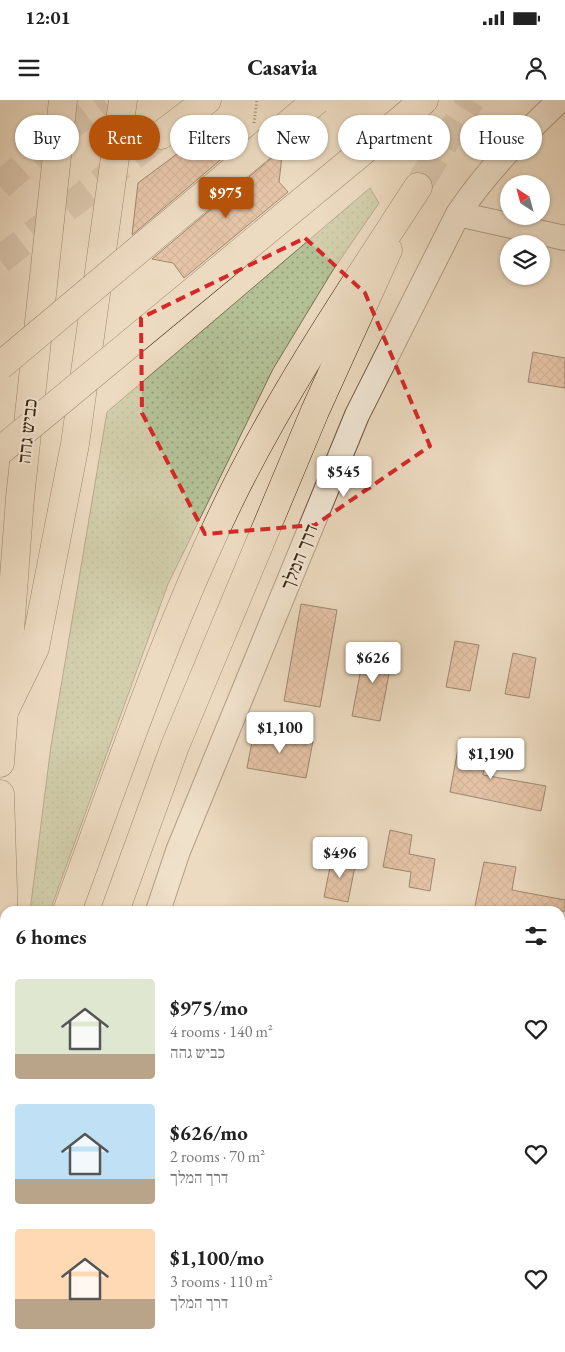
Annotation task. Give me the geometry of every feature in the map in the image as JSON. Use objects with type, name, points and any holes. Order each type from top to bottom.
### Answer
[{"type":"highway","name":"כביש גהה","points":[[0,763],[21,488],[64,100]]},
{"type":"highway","points":[[3,714],[36,648],[75,444],[123,100]]},
{"type":"highway","points":[[161,135],[207,100]]},
{"type":"highway","points":[[0,366],[317,100]]},
{"type":"highway","points":[[0,452],[417,106]]},
{"type":"highway","points":[[69,906],[146,698],[198,568],[234,492],[275,414],[332,320],[420,184],[367,292],[232,606],[174,746],[117,906]]},
{"type":"highway","points":[[0,794],[3,906]]},
{"type":"street","name":"דרך המלך","points":[[160,906],[178,851],[357,415],[458,214],[476,186],[501,156],[560,100]]},
{"type":"street","points":[[458,214],[565,238]]},
{"type":"highlighted area","points":[[305,238],[365,293],[430,446],[315,525],[205,534],[142,413],[141,318]]},
{"type":"green space","points":[[370,188],[379,203],[333,270],[273,369],[168,584],[52,906],[31,906],[51,746],[107,412]]},
{"type":"building","points":[[170,159],[220,160],[132,235],[138,183]]},
{"type":"building","points":[[269,160],[282,160],[279,182],[288,192],[184,278],[173,263],[152,259]]},
{"type":"building","points":[[533,352],[565,358],[565,388],[528,382]]},
{"type":"building","points":[[301,604],[337,610],[320,707],[284,701]]},
{"type":"building","points":[[455,641],[479,645],[470,691],[446,687]]},
{"type":"building","points":[[365,648],[393,653],[380,721],[352,716]]},
{"type":"building","points":[[513,653],[536,658],[529,698],[505,694]]},
{"type":"building","points":[[254,731],[313,741],[306,778],[247,768]]},
{"type":"building","points":[[460,738],[488,744],[483,775],[546,786],[541,811],[450,792]]},
{"type":"building","points":[[390,830],[412,835],[409,854],[435,859],[430,891],[409,887],[411,872],[383,867]]},
{"type":"building","points":[[332,857],[356,861],[348,902],[324,897]]},
{"type":"building","points":[[484,862],[516,867],[512,890],[565,900],[565,906],[475,906]]},
{"type":"tunnel","points":[[0,186],[47,144],[104,100]]},
{"type":"tunnel","points":[[421,181],[471,100]]},
{"type":"tunnel","points":[[0,260],[161,135]]}]
